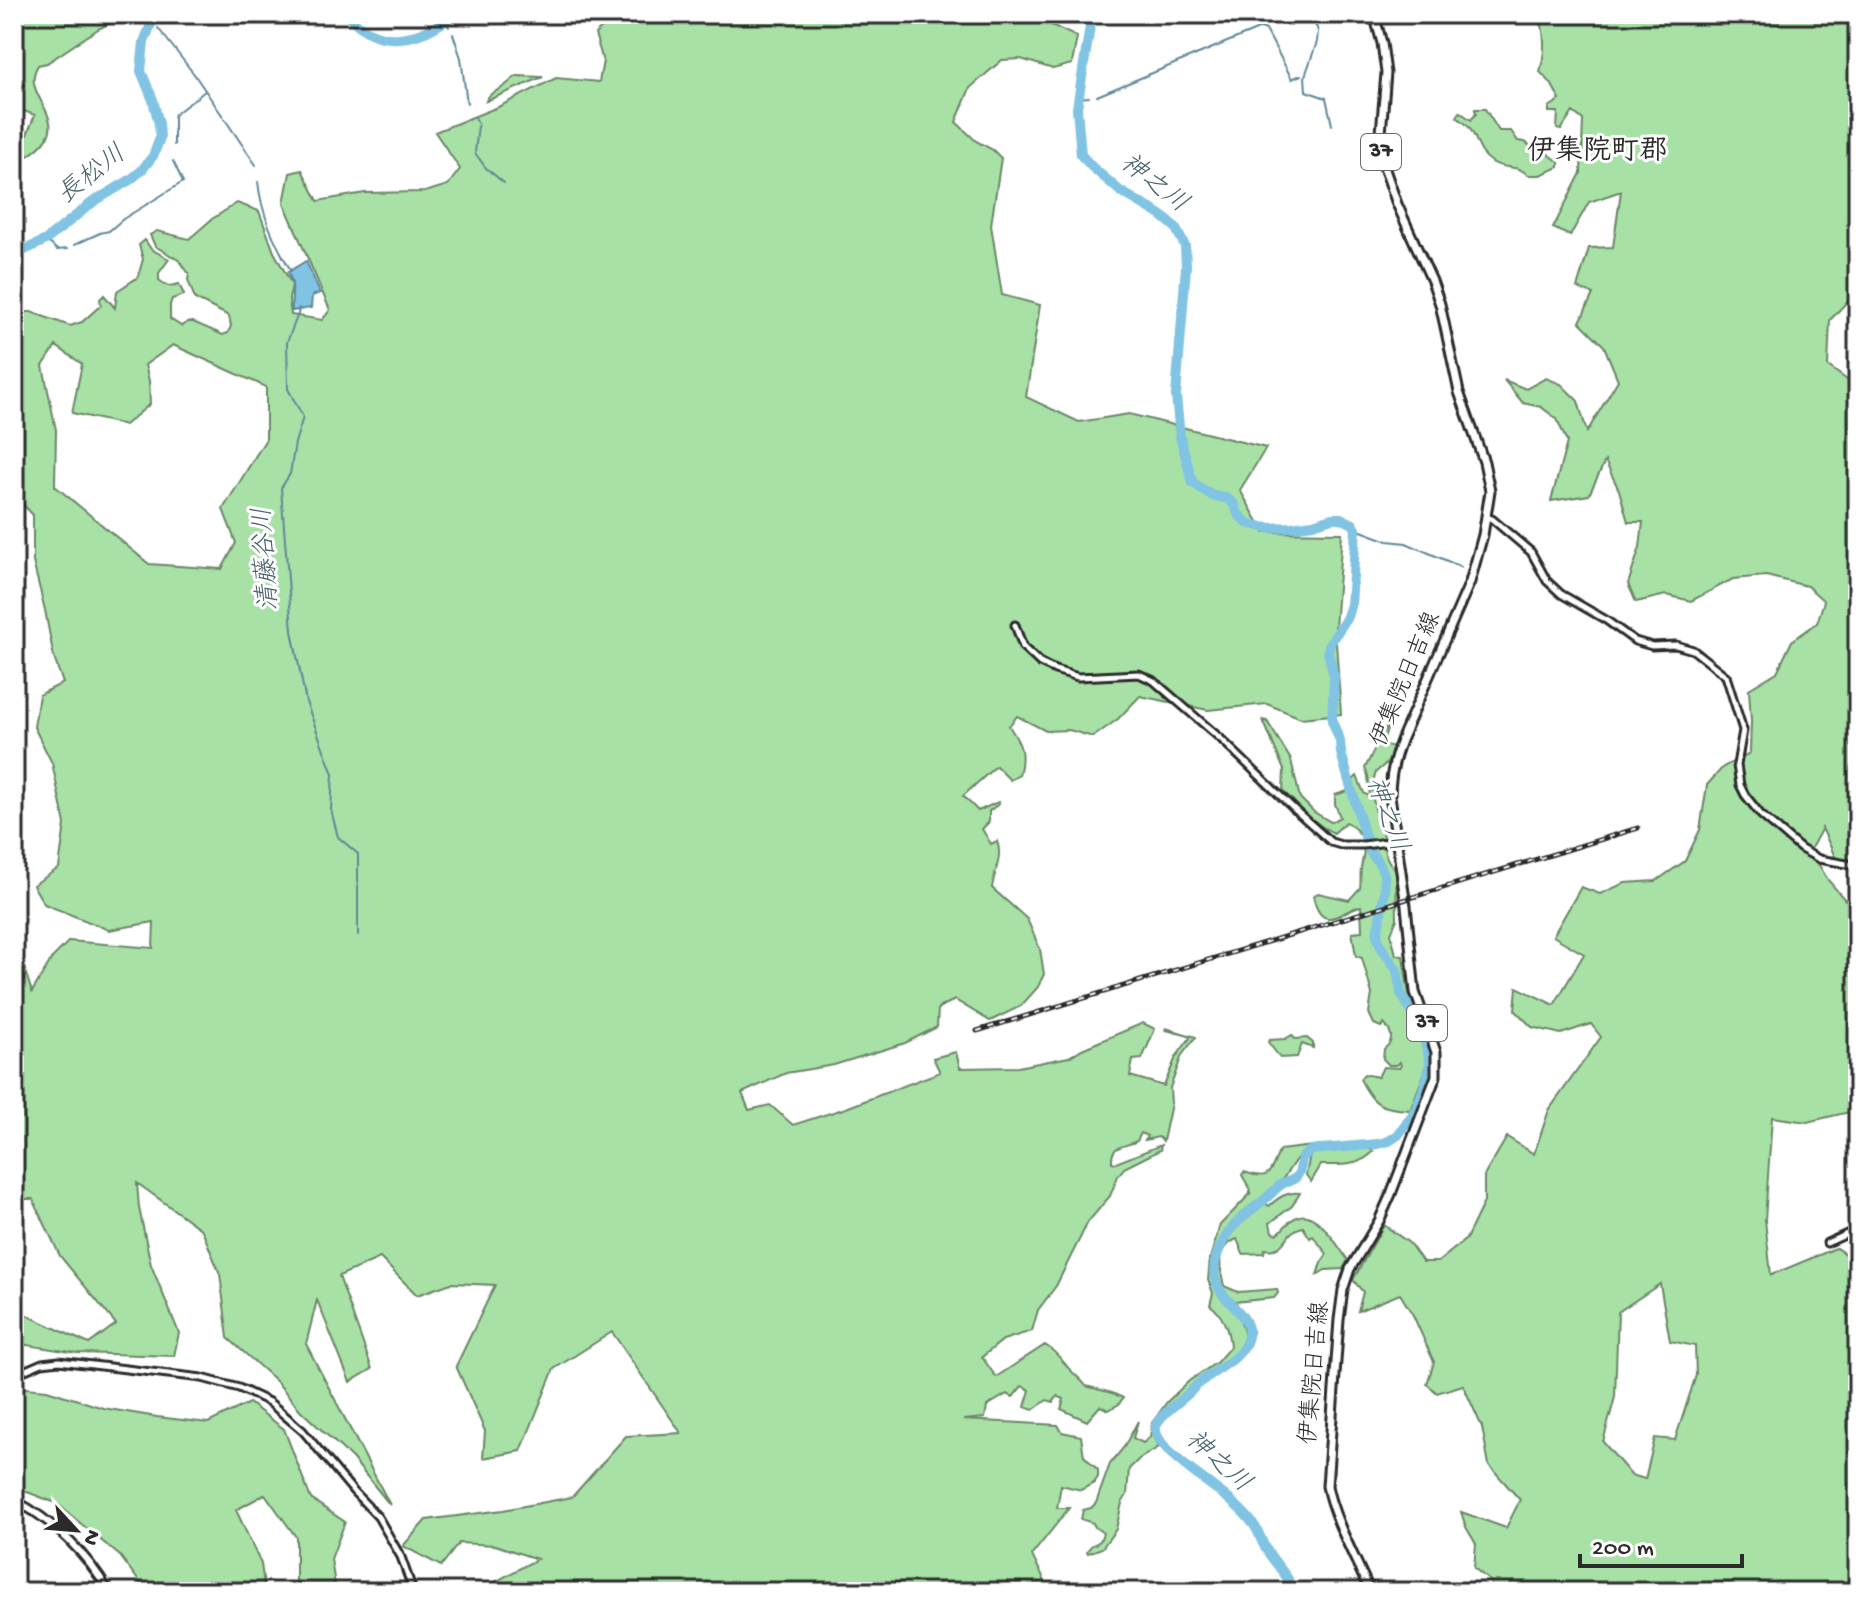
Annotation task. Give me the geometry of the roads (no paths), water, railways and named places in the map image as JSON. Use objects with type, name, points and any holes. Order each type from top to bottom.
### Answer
[{"type":"main road","name":"伊集院日吉線","points":[[1370,1592],[1327,1486],[1341,1301],[1350,1269],[1384,1210],[1410,1150],[1434,1085],[1437,1064],[1433,1039],[1415,992],[1390,779],[1402,738],[1470,582],[1490,500],[1489,478],[1459,392],[1440,304],[1382,161],[1386,73],[1374,14]]},
{"type":"main road","points":[[14,1500],[56,1529],[109,1592]]},
{"type":"street","points":[[1487,517],[1531,552],[1547,581],[1561,594],[1635,641],[1693,650],[1726,676],[1743,730],[1737,765],[1745,795],[1761,815],[1801,849],[1819,859],[1858,866]]},
{"type":"street","points":[[1015,625],[1023,647],[1040,663],[1055,670],[1078,677],[1139,674],[1154,681],[1331,842],[1363,845],[1397,841]]},
{"type":"street","points":[[1827,1243],[1858,1229]]},
{"type":"street","points":[[14,1375],[42,1363],[59,1361],[202,1378],[253,1393],[292,1420],[378,1517],[401,1557],[412,1588]]},
{"type":"water","points":[[306,261],[320,293],[312,296],[311,308],[292,311],[292,287],[288,272]]},
{"type":"waterway","name":"長松川","points":[[14,255],[46,240],[93,202],[130,180],[153,156],[160,138],[159,124],[141,71],[144,42],[155,14]]},
{"type":"waterway","name":"長松川","points":[[348,14],[372,34],[386,38],[414,35],[454,14]]},
{"type":"waterway","name":"神之川","points":[[1092,14],[1077,108],[1081,155],[1120,191],[1175,227],[1185,246],[1176,396],[1180,437],[1193,483],[1213,496],[1226,498],[1247,523],[1267,528],[1291,527],[1341,518],[1356,529],[1351,605],[1328,652],[1334,676],[1332,721],[1369,850],[1384,874],[1385,890],[1377,935],[1381,947],[1397,970],[1401,993],[1418,1023],[1430,1063],[1418,1104],[1398,1135],[1378,1144],[1311,1150],[1302,1158],[1296,1178],[1279,1186],[1229,1232],[1216,1258],[1215,1275],[1219,1288],[1248,1328],[1247,1340],[1234,1358],[1199,1383],[1156,1426],[1157,1434],[1168,1450],[1252,1522],[1266,1549],[1288,1579],[1286,1592]]},
{"type":"waterway","points":[[1311,14],[1318,31],[1305,76],[1306,91],[1326,98],[1332,125]]},
{"type":"waterway","name":"長松川","points":[[446,21],[449,27]]},
{"type":"waterway","name":"清藤谷川","points":[[158,28],[194,74],[256,165]]},
{"type":"waterway","points":[[1097,96],[1261,28],[1266,30],[1292,79],[1301,75]]},
{"type":"waterway","points":[[453,34],[461,58],[467,103]]},
{"type":"waterway","points":[[174,145],[174,115],[205,91]]},
{"type":"waterway","points":[[1078,98],[1089,97]]},
{"type":"waterway","points":[[475,117],[478,125],[475,153],[486,168],[504,183]]},
{"type":"waterway","points":[[74,245],[109,231],[183,182],[173,161]]},
{"type":"waterway","name":"清藤谷川","points":[[258,182],[270,228],[291,271]]},
{"type":"waterway","points":[[46,240],[57,250],[67,249]]},
{"type":"waterway","name":"清藤谷川","points":[[299,308],[287,342],[288,389],[303,417],[290,474],[281,488],[292,631],[306,702],[333,774],[331,810],[338,837],[358,854],[358,935]]},
{"type":"waterway","points":[[1356,529],[1388,541],[1406,543],[1461,567]]},
{"type":"railway","points":[[977,1031],[1638,828]]},
{"type":"district","name":"伊集院町郡","points":[[1597,152]]}]
